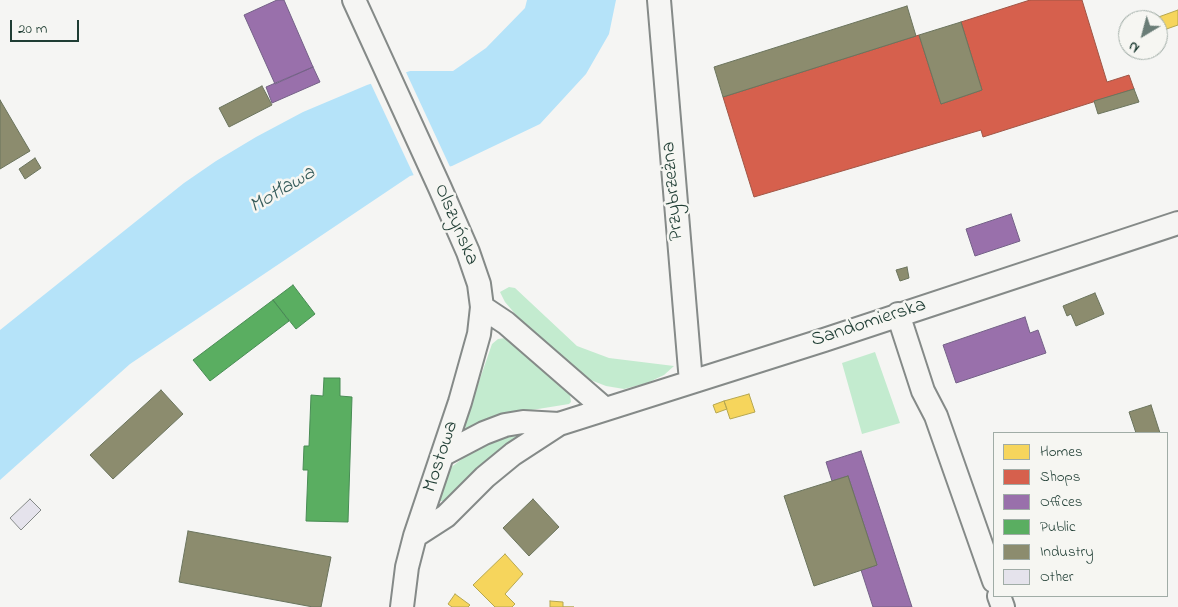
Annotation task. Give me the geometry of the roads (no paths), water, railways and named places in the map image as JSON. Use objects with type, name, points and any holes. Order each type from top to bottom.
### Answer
[{"type":"street","name":"Olszyńska","points":[[354,0],[440,188],[479,284],[482,307]]},
{"type":"street","name":"Przybrzeżna","points":[[659,0],[691,382]]},
{"type":"street","name":"Sandomierska","points":[[415,536],[446,516],[485,477],[513,454],[559,424],[1178,223]]},
{"type":"street","points":[[482,307],[506,323],[605,409]]},
{"type":"street","name":"Mostowa","points":[[402,607],[407,567],[415,536],[444,454],[479,334],[482,307]]},
{"type":"street","points":[[898,314],[923,392],[936,416],[993,578]]},
{"type":"street","name":"Sandomierska","points":[[444,454],[484,433],[504,425],[523,422],[559,424]]},
{"type":"water","name":"Motława","points":[[527,0],[616,0],[609,34],[586,74],[540,124],[452,166],[410,176],[130,364],[0,480],[0,330],[184,183],[216,161],[303,112],[367,85],[410,71],[453,71],[486,48],[525,8]]}]
